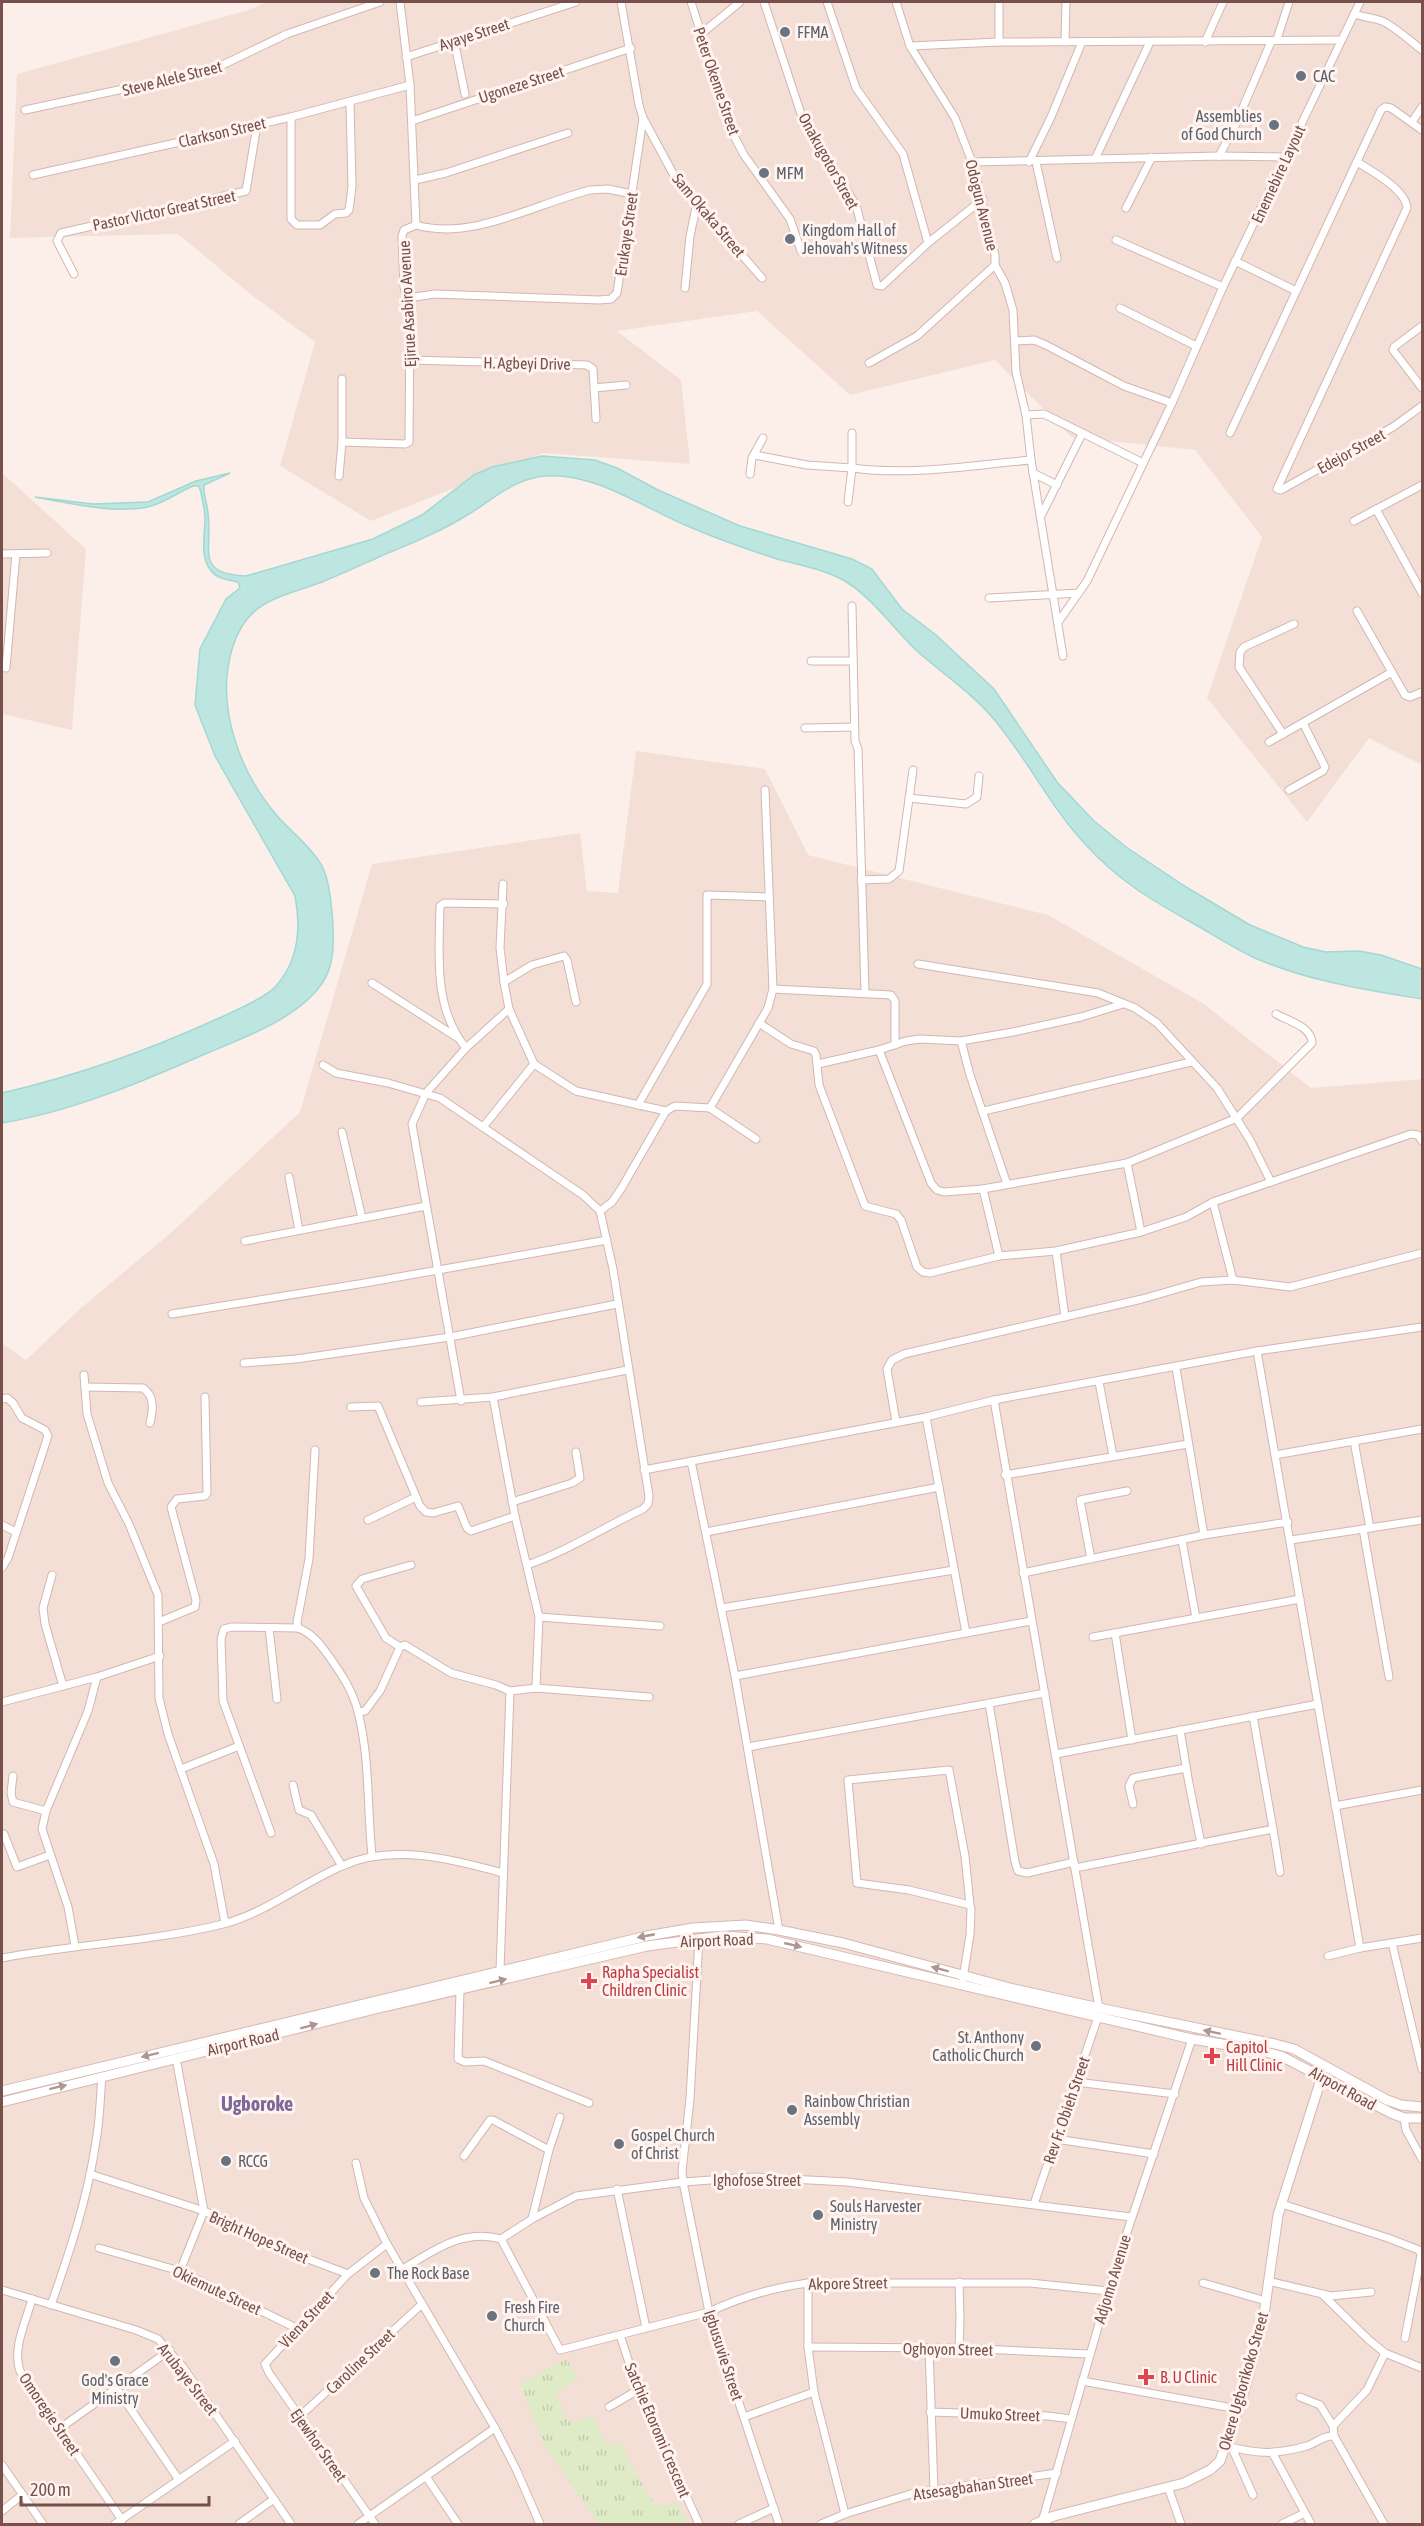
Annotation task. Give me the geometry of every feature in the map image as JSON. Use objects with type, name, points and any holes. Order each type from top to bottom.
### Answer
[{"type":"main road","name":"Airport Road","points":[[2,2091],[500,1970],[647,1936],[693,1928],[746,1925],[779,1930],[843,1943],[967,1981]]},
{"type":"main road","name":"Airport Road","points":[[2,2102],[176,2058],[647,1946],[723,1936],[766,1939],[967,1981],[1099,2013],[1192,2039],[1270,2053],[1322,2076],[1375,2106],[1404,2118],[1422,2118]]},
{"type":"main road","name":"Airport Road","points":[[1099,2013],[1285,2046],[1387,2100],[1401,2105],[1422,2107]]},
{"type":"main road","name":"Okere Ugborikoko Street","points":[[1039,2524],[1054,2517],[1200,2477],[1220,2461],[1229,2447],[1263,2321],[1278,2215],[1322,2076]]},
{"type":"street","name":"Steve Alele Street","points":[[25,110],[212,70],[287,34],[380,2]]},
{"type":"street","name":"Ejirue Asabiro Avenue","points":[[342,442],[405,444],[409,442],[408,298],[404,287],[402,236],[404,230],[416,225],[410,85],[400,2]]},
{"type":"street","name":"Ayaye Street","points":[[406,57],[576,2]]},
{"type":"street","name":"Erukaye Street","points":[[408,298],[435,294],[611,299],[617,293],[643,118],[621,2]]},
{"type":"street","name":"Peter Okeme Street","points":[[691,2],[734,136],[744,155],[790,219],[801,251]]},
{"type":"street","points":[[701,34],[740,2]]},
{"type":"street","name":"Onakugotor Street","points":[[764,2],[804,123],[856,205],[879,287],[928,243]]},
{"type":"street","points":[[826,2],[856,88],[903,154],[928,243],[982,199]]},
{"type":"street","name":"Odogun Avenue","points":[[869,363],[917,336],[995,265],[995,255],[972,162],[955,118],[910,46],[896,2]]},
{"type":"street","points":[[999,2],[999,42]]},
{"type":"street","points":[[1065,42],[1066,2]]},
{"type":"street","points":[[1205,42],[1223,2]]},
{"type":"street","points":[[1219,156],[1235,126],[1290,2]]},
{"type":"street","name":"Enemebire Layout","points":[[1059,621],[1087,581],[1172,403],[1235,261],[1360,2]]},
{"type":"street","points":[[1354,14],[1381,20],[1422,50]]},
{"type":"street","points":[[454,40],[465,94]]},
{"type":"street","points":[[910,46],[999,42],[1341,40]]},
{"type":"street","points":[[1057,258],[1033,162],[1082,42]]},
{"type":"street","points":[[1095,159],[1150,42]]},
{"type":"street","name":"Ugoneze Street","points":[[412,121],[631,48]]},
{"type":"street","name":"Clarkson Street","points":[[33,175],[291,117],[410,85]]},
{"type":"street","points":[[291,117],[291,219],[297,225],[320,225],[335,214],[346,213],[349,210],[352,187],[350,102]]},
{"type":"street","points":[[1230,433],[1381,110],[1385,107],[1391,108],[1422,130]]},
{"type":"street","points":[[1412,122],[1422,107]]},
{"type":"street","name":"Sam Okaka Street","points":[[643,118],[677,181],[762,278]]},
{"type":"street","name":"Pastor Victor Great Street","points":[[74,274],[57,241],[61,232],[246,192],[256,124]]},
{"type":"street","points":[[415,180],[446,173],[568,133]]},
{"type":"street","points":[[972,162],[1152,157],[1286,157]]},
{"type":"street","points":[[1126,208],[1152,157]]},
{"type":"street","name":"Edejor Street","points":[[1357,162],[1377,174],[1404,197],[1407,208],[1276,489],[1281,490],[1393,427],[1422,406]]},
{"type":"street","points":[[416,225],[425,228],[466,229],[590,190],[608,189],[632,194]]},
{"type":"street","points":[[685,288],[690,236],[697,203]]},
{"type":"street","points":[[1116,240],[1223,287]]},
{"type":"street","points":[[1235,261],[1296,291]]},
{"type":"street","points":[[995,265],[1005,283],[1013,310],[1016,372],[1026,415],[1031,460],[1063,656]]},
{"type":"street","points":[[1120,308],[1197,346]]},
{"type":"street","points":[[1422,326],[1393,350],[1422,388]]},
{"type":"street","points":[[1016,341],[1034,340],[1124,386],[1172,403]]},
{"type":"street","name":"H. Agbeyi Drive","points":[[410,360],[587,364],[593,369],[596,419]]},
{"type":"street","points":[[339,476],[342,442],[342,379]]},
{"type":"street","points":[[594,388],[626,385]]},
{"type":"street","points":[[1026,415],[1044,414],[1143,463]]},
{"type":"street","points":[[848,502],[852,468],[852,433]]},
{"type":"street","points":[[1041,516],[1082,434]]},
{"type":"street","points":[[750,474],[752,458],[763,438]]},
{"type":"street","points":[[755,455],[807,465],[871,471],[931,470],[1031,460]]},
{"type":"street","points":[[1033,473],[1057,485]]},
{"type":"street","points":[[1354,521],[1422,485]]},
{"type":"street","points":[[1376,509],[1422,593]]},
{"type":"street","points":[[2,554],[47,554]]},
{"type":"street","points":[[6,668],[16,554]]},
{"type":"street","points":[[989,598],[1079,592]]},
{"type":"street","points":[[852,606],[854,727],[858,749],[866,993]]},
{"type":"street","points":[[1357,611],[1405,695],[1410,697],[1422,692]]},
{"type":"street","points":[[1283,734],[1239,666],[1239,659],[1244,647],[1294,624]]},
{"type":"street","points":[[811,661],[853,661]]},
{"type":"street","points":[[1269,742],[1392,672]]},
{"type":"street","points":[[1289,790],[1323,771],[1325,767],[1303,723]]},
{"type":"street","points":[[805,728],[854,727]]},
{"type":"street","points":[[861,880],[889,879],[899,871],[913,770]]},
{"type":"street","points":[[909,798],[966,804],[977,797],[979,776]]},
{"type":"street","points":[[710,1108],[768,1008],[773,989],[765,790]]},
{"type":"street","points":[[503,884],[504,904],[500,948],[504,982],[509,1009],[534,1064],[576,1091],[666,1111]]},
{"type":"street","points":[[638,1105],[707,984],[707,895],[769,897]]},
{"type":"street","points":[[458,1038],[440,989],[440,906],[444,903],[504,904]]},
{"type":"street","points":[[504,982],[532,965],[564,956],[567,960],[576,1002]]},
{"type":"street","points":[[918,964],[1098,993],[1136,1008],[1157,1023],[1217,1088],[1237,1118],[1271,1182]]},
{"type":"street","points":[[372,982],[458,1038],[466,1048]]},
{"type":"street","points":[[773,989],[891,995],[895,1001],[895,1045]]},
{"type":"street","points":[[818,1064],[920,1039],[961,1041],[1024,1030],[1081,1017],[1123,1004]]},
{"type":"street","points":[[461,1401],[412,1124],[426,1093],[466,1048],[509,1009]]},
{"type":"street","points":[[879,1050],[931,1184],[937,1190],[944,1192],[983,1189],[1127,1163],[1237,1118],[1312,1043],[1312,1037],[1307,1031],[1276,1014]]},
{"type":"street","points":[[759,1023],[791,1044],[814,1051],[818,1064],[819,1085],[865,1206],[896,1214],[901,1220],[917,1267],[923,1272],[930,1273],[999,1256],[1056,1251],[1141,1232],[1186,1217],[1213,1202],[1411,1134],[1418,1135],[1422,1140]]},
{"type":"street","points":[[961,1041],[970,1076],[984,1111],[1007,1184]]},
{"type":"street","points":[[984,1111],[1191,1062]]},
{"type":"street","points":[[483,1126],[534,1064]]},
{"type":"street","points":[[323,1065],[336,1073],[440,1098],[583,1195],[600,1210],[607,1240],[649,1496],[648,1504],[643,1509],[591,1534],[555,1555],[527,1565]]},
{"type":"street","points":[[600,1210],[612,1202],[666,1111],[675,1106],[710,1108],[756,1139]]},
{"type":"street","points":[[342,1132],[362,1218]]},
{"type":"street","points":[[1127,1163],[1141,1232]]},
{"type":"street","points":[[289,1177],[299,1230]]},
{"type":"street","points":[[983,1189],[999,1256]]},
{"type":"street","points":[[1213,1202],[1233,1280]]},
{"type":"street","points":[[245,1241],[426,1206]]},
{"type":"street","points":[[172,1314],[607,1240]]},
{"type":"street","points":[[1056,1251],[1065,1317]]},
{"type":"street","points":[[896,1422],[887,1369],[892,1359],[904,1354],[1142,1299],[1201,1281],[1233,1280],[1290,1287],[1422,1253]]},
{"type":"street","points":[[244,1363],[296,1359],[450,1337],[617,1304]]},
{"type":"street","points":[[644,1470],[926,1417],[994,1400],[1176,1368],[1257,1351],[1422,1327]]},
{"type":"street","points":[[1257,1351],[1360,1948]]},
{"type":"street","points":[[1176,1368],[1204,1535]]},
{"type":"street","points":[[421,1402],[493,1397],[627,1370]]},
{"type":"street","points":[[84,1375],[87,1414],[108,1483],[129,1524],[158,1595],[159,1698],[168,1734],[214,1864],[225,1923]]},
{"type":"street","points":[[1099,1382],[1113,1456]]},
{"type":"street","points":[[85,1388],[143,1388],[149,1391],[152,1398],[150,1423]]},
{"type":"street","points":[[159,1622],[195,1606],[196,1600],[171,1507],[177,1499],[205,1496],[207,1493],[205,1397]]},
{"type":"street","points":[[493,1397],[515,1516],[540,1617],[536,1688]]},
{"type":"street","points":[[2,1398],[7,1398],[22,1418],[45,1430],[48,1436],[2,1568]]},
{"type":"street","points":[[994,1400],[1005,1475],[1056,1754],[1099,2013]]},
{"type":"street","points":[[351,1407],[378,1406],[416,1497],[426,1512],[433,1513],[458,1506],[467,1528],[471,1531],[515,1516]]},
{"type":"street","points":[[926,1417],[966,1633]]},
{"type":"street","points":[[1275,1455],[1422,1429]]},
{"type":"street","points":[[1354,1441],[1389,1677]]},
{"type":"street","points":[[1005,1475],[1188,1444]]},
{"type":"street","points":[[298,1628],[297,1622],[309,1560],[315,1450]]},
{"type":"street","points":[[513,1502],[572,1483],[580,1478],[576,1452]]},
{"type":"street","points":[[691,1461],[735,1676],[779,1930]]},
{"type":"street","points":[[706,1532],[939,1487]]},
{"type":"street","points":[[1091,1559],[1080,1500],[1127,1491]]},
{"type":"street","points":[[368,1520],[416,1497]]},
{"type":"street","points":[[1291,1540],[1422,1520]]},
{"type":"street","points":[[1023,1573],[1204,1535],[1288,1522]]},
{"type":"street","points":[[2,1526],[16,1532]]},
{"type":"street","points":[[1182,1540],[1196,1618]]},
{"type":"street","points":[[400,1647],[386,1638],[356,1586],[362,1580],[411,1565]]},
{"type":"street","points":[[722,1608],[954,1570]]},
{"type":"street","points":[[52,1575],[43,1608],[63,1686]]},
{"type":"street","points":[[1093,1637],[1300,1599]]},
{"type":"street","points":[[540,1617],[660,1626]]},
{"type":"street","points":[[735,1676],[1031,1621]]},
{"type":"street","points":[[271,1833],[223,1701],[221,1639],[224,1629],[232,1627],[298,1628],[306,1631],[319,1643],[343,1675],[358,1712],[364,1751],[372,1856]]},
{"type":"street","points":[[268,1628],[277,1699]]},
{"type":"street","points":[[1115,1633],[1132,1740]]},
{"type":"street","points":[[358,1712],[365,1711],[375,1700],[400,1647],[405,1645],[451,1673],[510,1691],[536,1688],[649,1697]]},
{"type":"street","points":[[2,1702],[97,1677],[160,1656]]},
{"type":"street","points":[[75,1946],[68,1907],[42,1829],[46,1810],[88,1711],[97,1677]]},
{"type":"street","points":[[500,1970],[510,1691]]},
{"type":"street","points":[[748,1747],[1045,1693]]},
{"type":"street","points":[[989,1703],[1018,1871],[1027,1873],[1201,1844],[1273,1829]]},
{"type":"street","points":[[1056,1754],[1318,1704]]},
{"type":"street","points":[[1253,1716],[1280,1872]]},
{"type":"street","points":[[1180,1730],[1201,1844]]},
{"type":"street","points":[[181,1769],[239,1746]]},
{"type":"street","points":[[1133,1804],[1129,1786],[1133,1779],[1186,1768],[1188,1776]]},
{"type":"street","points":[[967,1981],[970,1905],[965,1856],[949,1770],[848,1780],[857,1883],[909,1890],[970,1905]]},
{"type":"street","points":[[13,1776],[11,1793],[13,1802],[46,1810]]},
{"type":"street","points":[[293,1785],[299,1810],[311,1815],[342,1866]]},
{"type":"street","points":[[1335,1806],[1422,1790]]},
{"type":"street","points":[[4,1833],[17,1867],[50,1855]]},
{"type":"street","points":[[2,1958],[75,1946],[171,1935],[225,1923],[254,1912],[342,1866],[372,1856],[430,1857],[462,1862],[503,1873]]},
{"type":"street","name":"Igbusuvie Street","points":[[699,1938],[683,2182],[709,2312],[779,2524]]},
{"type":"street","points":[[1328,1956],[1360,1948],[1422,1938]]},
{"type":"street","points":[[1392,1942],[1422,2069]]},
{"type":"street","points":[[460,1990],[458,2059],[465,2062],[484,2061],[589,2103]]},
{"type":"street","name":"Rev Fr. Obieh Street","points":[[1034,2204],[1099,2013]]},
{"type":"street","name":"Adjomo Avenue","points":[[1039,2524],[1057,2473],[1089,2354],[1131,2217],[1192,2039]]},
{"type":"street","name":"Bright Hope Street","points":[[176,2058],[204,2211],[303,2258],[348,2274]]},
{"type":"street","points":[[51,2305],[73,2242],[90,2174],[97,2139],[102,2077]]},
{"type":"street","points":[[1076,2082],[1175,2094]]},
{"type":"street","points":[[532,2218],[560,2116]]},
{"type":"street","points":[[1404,2118],[1406,2130],[1422,2158]]},
{"type":"street","points":[[464,2156],[490,2120],[549,2150]]},
{"type":"street","points":[[1056,2139],[1154,2154]]},
{"type":"street","points":[[356,2163],[364,2198],[387,2244],[421,2306],[495,2428],[540,2524]]},
{"type":"street","points":[[90,2174],[204,2211],[180,2271]]},
{"type":"street","name":"Ighofose Street","points":[[501,2239],[532,2218],[576,2196],[617,2189],[754,2177],[847,2182],[1131,2217]]},
{"type":"street","points":[[617,2189],[646,2328]]},
{"type":"street","points":[[1281,2204],[1419,2250],[1421,2255],[1406,2338]]},
{"type":"street","points":[[401,2270],[458,2238],[485,2234],[501,2239]]},
{"type":"street","name":"Akpore Street","points":[[501,2239],[560,2350],[709,2312],[754,2296],[808,2283],[1030,2283],[1108,2291]]},
{"type":"street","points":[[348,2274],[387,2244]]},
{"type":"street","name":"Okiemute Street","points":[[99,2248],[180,2271],[298,2329]]},
{"type":"street","name":"Viena Street","points":[[266,2364],[348,2274]]},
{"type":"street","points":[[1268,2281],[1323,2295],[1371,2292]]},
{"type":"street","points":[[958,2282],[960,2319],[958,2348]]},
{"type":"street","points":[[808,2283],[808,2348],[814,2392],[845,2514]]},
{"type":"street","points":[[1203,2283],[1266,2301]]},
{"type":"street","name":"Arubaye Street","points":[[2,2290],[136,2330],[158,2339],[170,2350],[291,2524]]},
{"type":"street","points":[[1323,2295],[1385,2353],[1422,2368]]},
{"type":"street","name":"Omoregie Street","points":[[32,2299],[17,2350],[16,2362],[122,2520]]},
{"type":"street","name":"Caroline Street","points":[[299,2417],[421,2306]]},
{"type":"street","name":"Satchie Etoromi Crescent","points":[[620,2335],[638,2390],[699,2524]]},
{"type":"street","name":"Oghoyon Street","points":[[808,2348],[958,2348],[1089,2354]]},
{"type":"street","points":[[929,2348],[934,2490]]},
{"type":"street","points":[[59,2429],[170,2350]]},
{"type":"street","points":[[1333,2426],[1367,2391],[1385,2353]]},
{"type":"street","name":"Ejewhor Street","points":[[266,2364],[269,2373],[375,2524]]},
{"type":"street","points":[[1082,2381],[1238,2409]]},
{"type":"street","points":[[117,2389],[179,2480]]},
{"type":"street","points":[[609,2407],[638,2390]]},
{"type":"street","points":[[744,2417],[814,2392]]},
{"type":"street","points":[[1300,2397],[1320,2405],[1333,2426],[1334,2436],[1384,2524]]},
{"type":"street","name":"Umuko Street","points":[[930,2412],[1048,2416],[1071,2419]]},
{"type":"street","points":[[358,2524],[427,2478],[495,2428]]},
{"type":"street","points":[[1229,2447],[1273,2454],[1312,2444],[1329,2435],[1334,2436]]},
{"type":"street","points":[[115,2524],[235,2441]]},
{"type":"street","points":[[1229,2447],[1253,2495]]},
{"type":"street","points":[[1273,2454],[1311,2524]]},
{"type":"street","points":[[2,2465],[43,2524]]},
{"type":"street","name":"Atsesagbahan Street","points":[[821,2524],[845,2514],[914,2493],[1057,2473]]},
{"type":"street","points":[[427,2478],[458,2524]]},
{"type":"street","points":[[1168,2487],[1181,2524]]},
{"type":"street","points":[[2,2511],[22,2495]]},
{"type":"street","points":[[239,2524],[274,2499]]},
{"type":"street","points":[[739,2524],[774,2508]]},
{"type":"street","points":[[1282,2524],[1305,2513]]},
{"type":"shaded area","points":[[266,2],[1422,2],[1422,765],[1369,738],[1307,822],[1207,698],[1262,537],[1195,450],[1071,437],[995,360],[850,395],[757,311],[617,331],[681,380],[690,464],[543,453],[371,521],[280,466],[315,342],[249,293],[178,234],[10,238],[17,74],[249,10]]},
{"type":"shaded area","points":[[2,473],[86,549],[72,730],[2,714]]},
{"type":"shaded area","points":[[636,751],[765,769],[808,855],[1048,915],[1204,1004],[1311,1088],[1422,1079],[1422,2524],[2,2524],[2,1343],[26,1360],[81,1308],[173,1231],[300,1112],[372,864],[580,833],[587,891],[618,893]]},
{"type":"green space","points":[[567,2359],[578,2379],[556,2393],[568,2422],[594,2416],[605,2443],[624,2445],[629,2462],[656,2506],[678,2503],[688,2524],[599,2524],[546,2448],[519,2384]]},
{"type":"water","points":[[542,456],[595,460],[617,468],[658,490],[740,526],[852,559],[872,569],[902,609],[936,635],[994,689],[1057,782],[1094,821],[1126,847],[1186,887],[1250,925],[1303,947],[1326,952],[1359,951],[1381,955],[1422,969],[1422,999],[1337,984],[1275,966],[1238,950],[1134,888],[1098,857],[1073,831],[1009,738],[988,713],[969,694],[917,651],[875,606],[840,578],[777,559],[708,534],[669,518],[617,492],[582,479],[545,476],[513,485],[459,520],[426,537],[267,603],[246,620],[238,632],[228,671],[227,694],[234,739],[253,781],[265,800],[318,859],[328,886],[332,913],[332,953],[324,981],[317,990],[294,1011],[280,1020],[234,1042],[80,1104],[2,1123],[2,1093],[84,1071],[138,1052],[217,1019],[265,995],[276,986],[290,965],[298,931],[295,896],[215,756],[195,705],[200,649],[226,599],[240,588],[238,582],[214,574],[205,560],[205,515],[199,486],[193,486],[151,506],[124,509],[93,507],[35,497],[93,504],[148,502],[196,481],[230,473],[204,485],[209,526],[209,558],[212,565],[219,571],[246,576],[373,539],[422,515],[474,475],[492,467]]},
{"type":"place","name":"FFMA","points":[[785,32]]},
{"type":"place","name":"CAC","points":[[1301,76]]},
{"type":"place","name":"Assemblies of God Church","points":[[1274,125]]},
{"type":"place","name":"MFM","points":[[764,173]]},
{"type":"place","name":"Kingdom Hall of Jehovah's Witness","points":[[790,239]]},
{"type":"place","name":"Rapha Specialist Children Clinic","points":[[589,1981]]},
{"type":"place","name":"St. Anthony Catholic Church","points":[[1036,2046]]},
{"type":"place","name":"Capitol Hill Clinic","points":[[1212,2056]]},
{"type":"place","name":"Rainbow Christian Assembly","points":[[792,2110]]},
{"type":"place","name":"Gospel Church of Christ","points":[[619,2144]]},
{"type":"place","name":"RCCG","points":[[226,2161]]},
{"type":"place","name":"Souls Harvester Ministry","points":[[818,2215]]},
{"type":"place","name":"The Rock Base","points":[[375,2273]]},
{"type":"place","name":"Fresh Fire Church","points":[[492,2316]]},
{"type":"place","name":"God's Grace Ministry","points":[[115,2361]]},
{"type":"place","name":"B. U Clinic","points":[[1146,2377]]},
{"type":"district","name":"Ugboroke","points":[[257,2103]]}]
